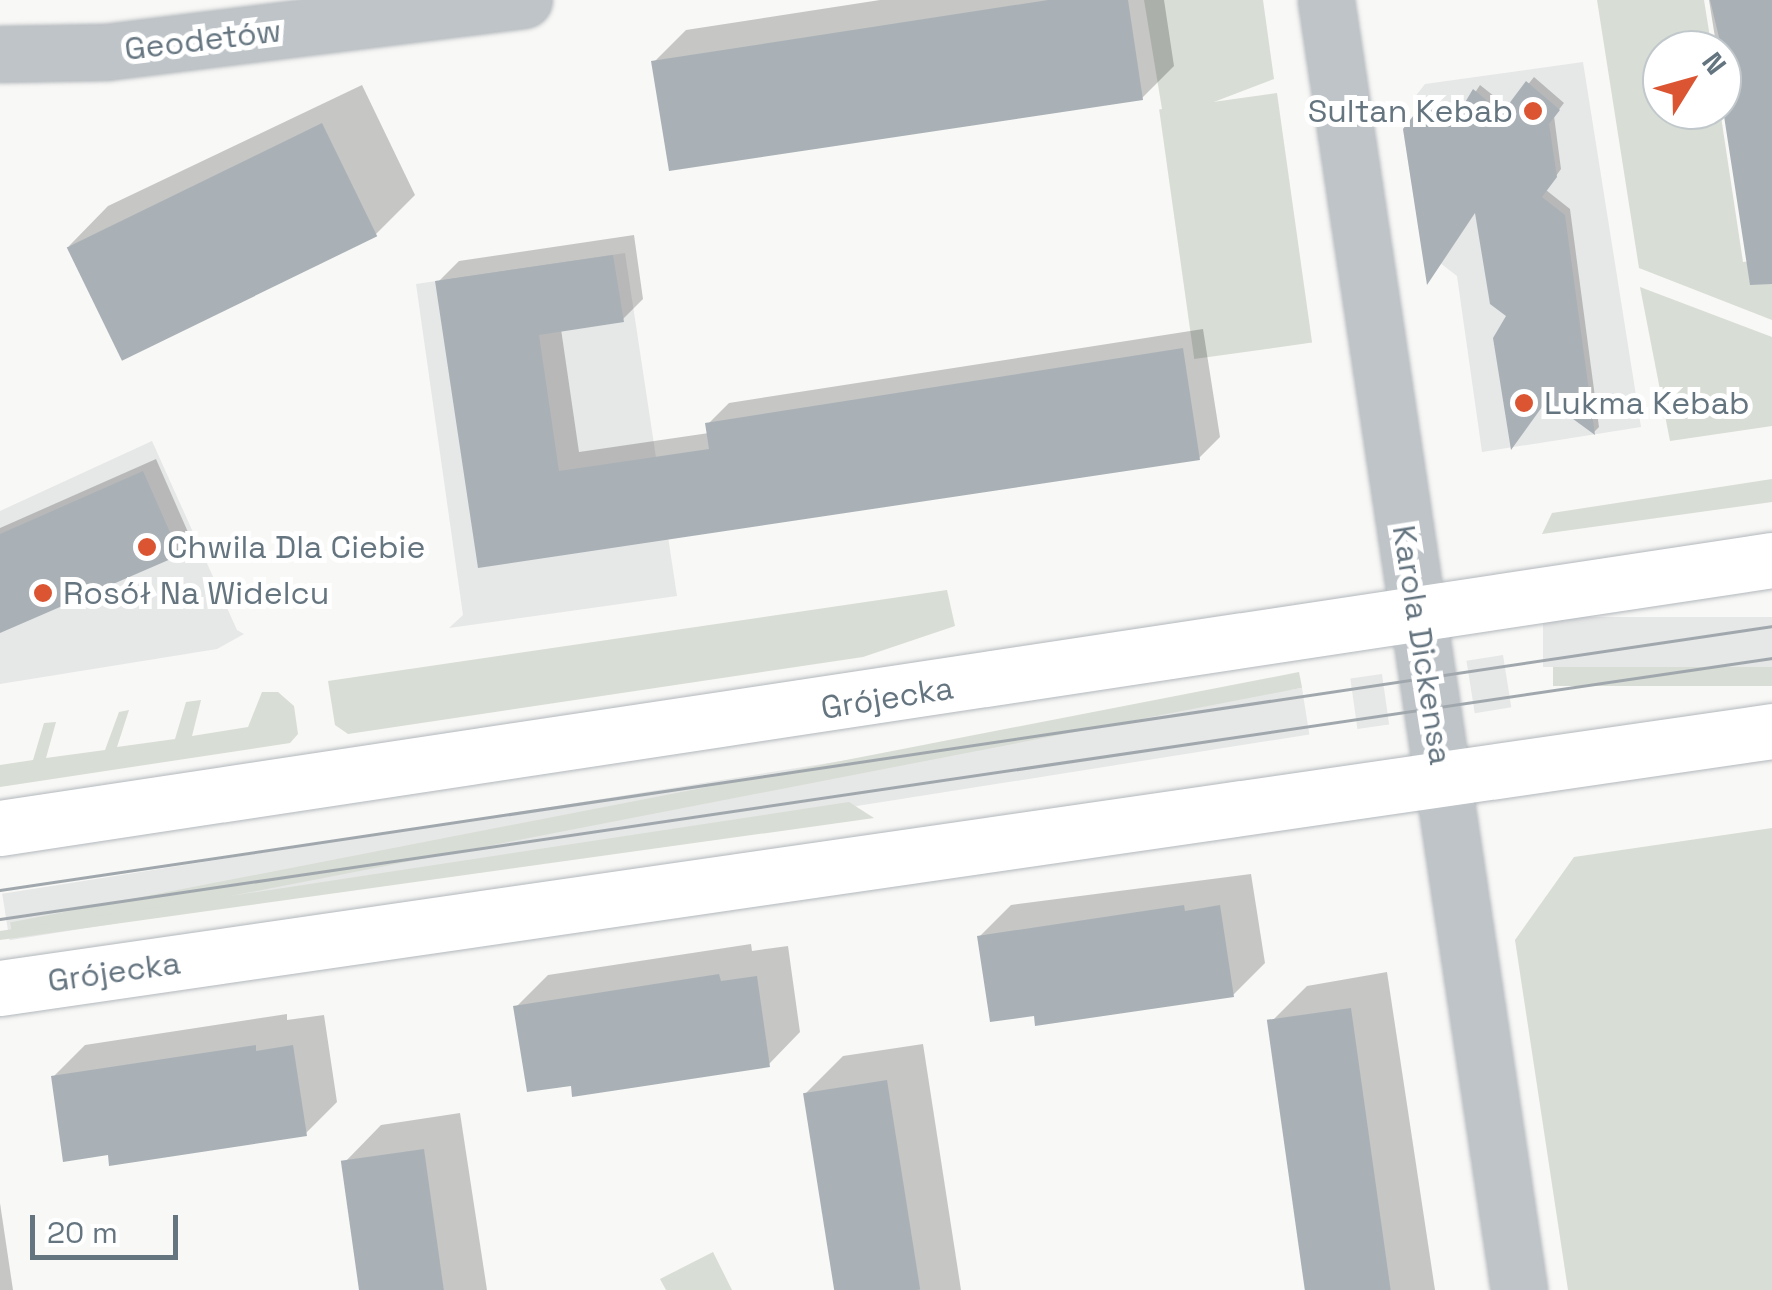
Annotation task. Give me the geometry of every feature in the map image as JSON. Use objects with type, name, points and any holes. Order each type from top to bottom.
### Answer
[{"type":"main road","name":"Grójecka","points":[[0,828],[1772,560]]},
{"type":"main road","name":"Grójecka","points":[[0,988],[1442,782],[1772,730]]},
{"type":"street","name":"Geodetów","points":[[0,54],[106,52],[524,0]]},
{"type":"street","name":"Karola Dickensa","points":[[1326,0],[1519,1290]]},
{"type":"shaded area","points":[[1144,0],[1263,0],[1274,79],[1164,121]]},
{"type":"shaded area","points":[[1597,0],[1704,0],[1709,30],[1642,30],[1642,130],[1723,130],[1743,262],[1772,259],[1772,320],[1639,268]]},
{"type":"shaded area","points":[[1583,62],[1641,427],[1482,452],[1457,276],[1422,249],[1403,129],[1421,105],[1414,98],[1425,84]]},
{"type":"shaded area","points":[[1277,93],[1312,343],[1194,359],[1159,110]]},
{"type":"shaded area","points":[[625,253],[677,596],[449,628],[463,615],[416,284]]},
{"type":"shaded area","points":[[1640,287],[1772,337],[1772,426],[1670,441]]},
{"type":"shaded area","points":[[152,441],[237,630],[244,634],[217,649],[0,684],[0,511]]},
{"type":"shaded area","points":[[1772,479],[1772,502],[1542,534],[1552,513]]},
{"type":"shaded area","points":[[947,590],[955,626],[863,657],[348,734],[335,725],[328,681]]},
{"type":"shaded area","points":[[1543,617],[1772,617],[1772,667],[1543,667]]},
{"type":"shaded area","points":[[1503,655],[1511,707],[1475,713],[1466,661]]},
{"type":"shaded area","points":[[1553,667],[1772,667],[1772,686],[1553,686]]},
{"type":"shaded area","points":[[1299,672],[1302,688],[13,938],[10,923]]},
{"type":"shaded area","points":[[1382,674],[1389,725],[1357,729],[1350,678]]},
{"type":"shaded area","points":[[1302,688],[1309,734],[10,940],[2,894]]},
{"type":"shaded area","points":[[262,692],[278,692],[294,706],[298,734],[290,743],[0,787],[0,765],[33,760],[44,723],[56,722],[46,758],[105,750],[119,712],[129,710],[117,747],[175,739],[186,702],[201,700],[192,736],[248,727]]},
{"type":"shaded area","points":[[849,802],[874,818],[0,940],[0,931]]},
{"type":"shaded area","points":[[1772,828],[1772,1290],[1568,1290],[1515,940],[1574,857]]},
{"type":"shaded area","points":[[713,1252],[732,1290],[666,1290],[660,1279]]},
{"type":"building","points":[[1048,0],[1128,0],[1143,100],[669,171],[651,61]]},
{"type":"building","points":[[1710,0],[1772,0],[1772,284],[1750,285],[1726,130],[1742,130],[1742,30],[1717,30]]},
{"type":"building","points":[[1526,81],[1560,110],[1549,124],[1557,177],[1542,197],[1565,215],[1595,435],[1547,400],[1511,450],[1493,338],[1506,316],[1490,304],[1475,213],[1427,285],[1403,129],[1422,105],[1451,126],[1473,89],[1502,113]]},
{"type":"building","points":[[322,123],[377,236],[122,361],[67,247]]},
{"type":"building","points":[[613,255],[624,322],[539,335],[559,471],[709,449],[705,423],[1183,348],[1200,460],[478,568],[435,281]]},
{"type":"building","points":[[143,471],[180,555],[0,633],[0,534]]},
{"type":"building","points":[[1184,905],[1185,911],[1220,905],[1234,997],[1035,1026],[1034,1016],[990,1022],[977,936]]},
{"type":"building","points":[[719,974],[721,981],[757,976],[770,1067],[572,1097],[571,1086],[527,1092],[513,1006]]},
{"type":"building","points":[[1351,1008],[1391,1290],[1305,1290],[1267,1020]]},
{"type":"building","points":[[256,1045],[256,1051],[293,1045],[307,1136],[109,1166],[108,1155],[63,1162],[51,1076]]},
{"type":"building","points":[[887,1080],[920,1289],[834,1290],[803,1093]]},
{"type":"building","points":[[424,1149],[444,1290],[359,1290],[341,1161]]},
{"type":"tram line","points":[[0,890],[1772,626]]},
{"type":"tram line","points":[[0,919],[1772,658]]},
{"type":"place","name":"Sultan Kebab","points":[[1533,111]]},
{"type":"place","name":"Lukma Kebab","points":[[1524,403]]},
{"type":"place","name":"Chwila Dla Ciebie","points":[[147,547]]},
{"type":"place","name":"Rosół Na Widelcu","points":[[43,593]]}]
